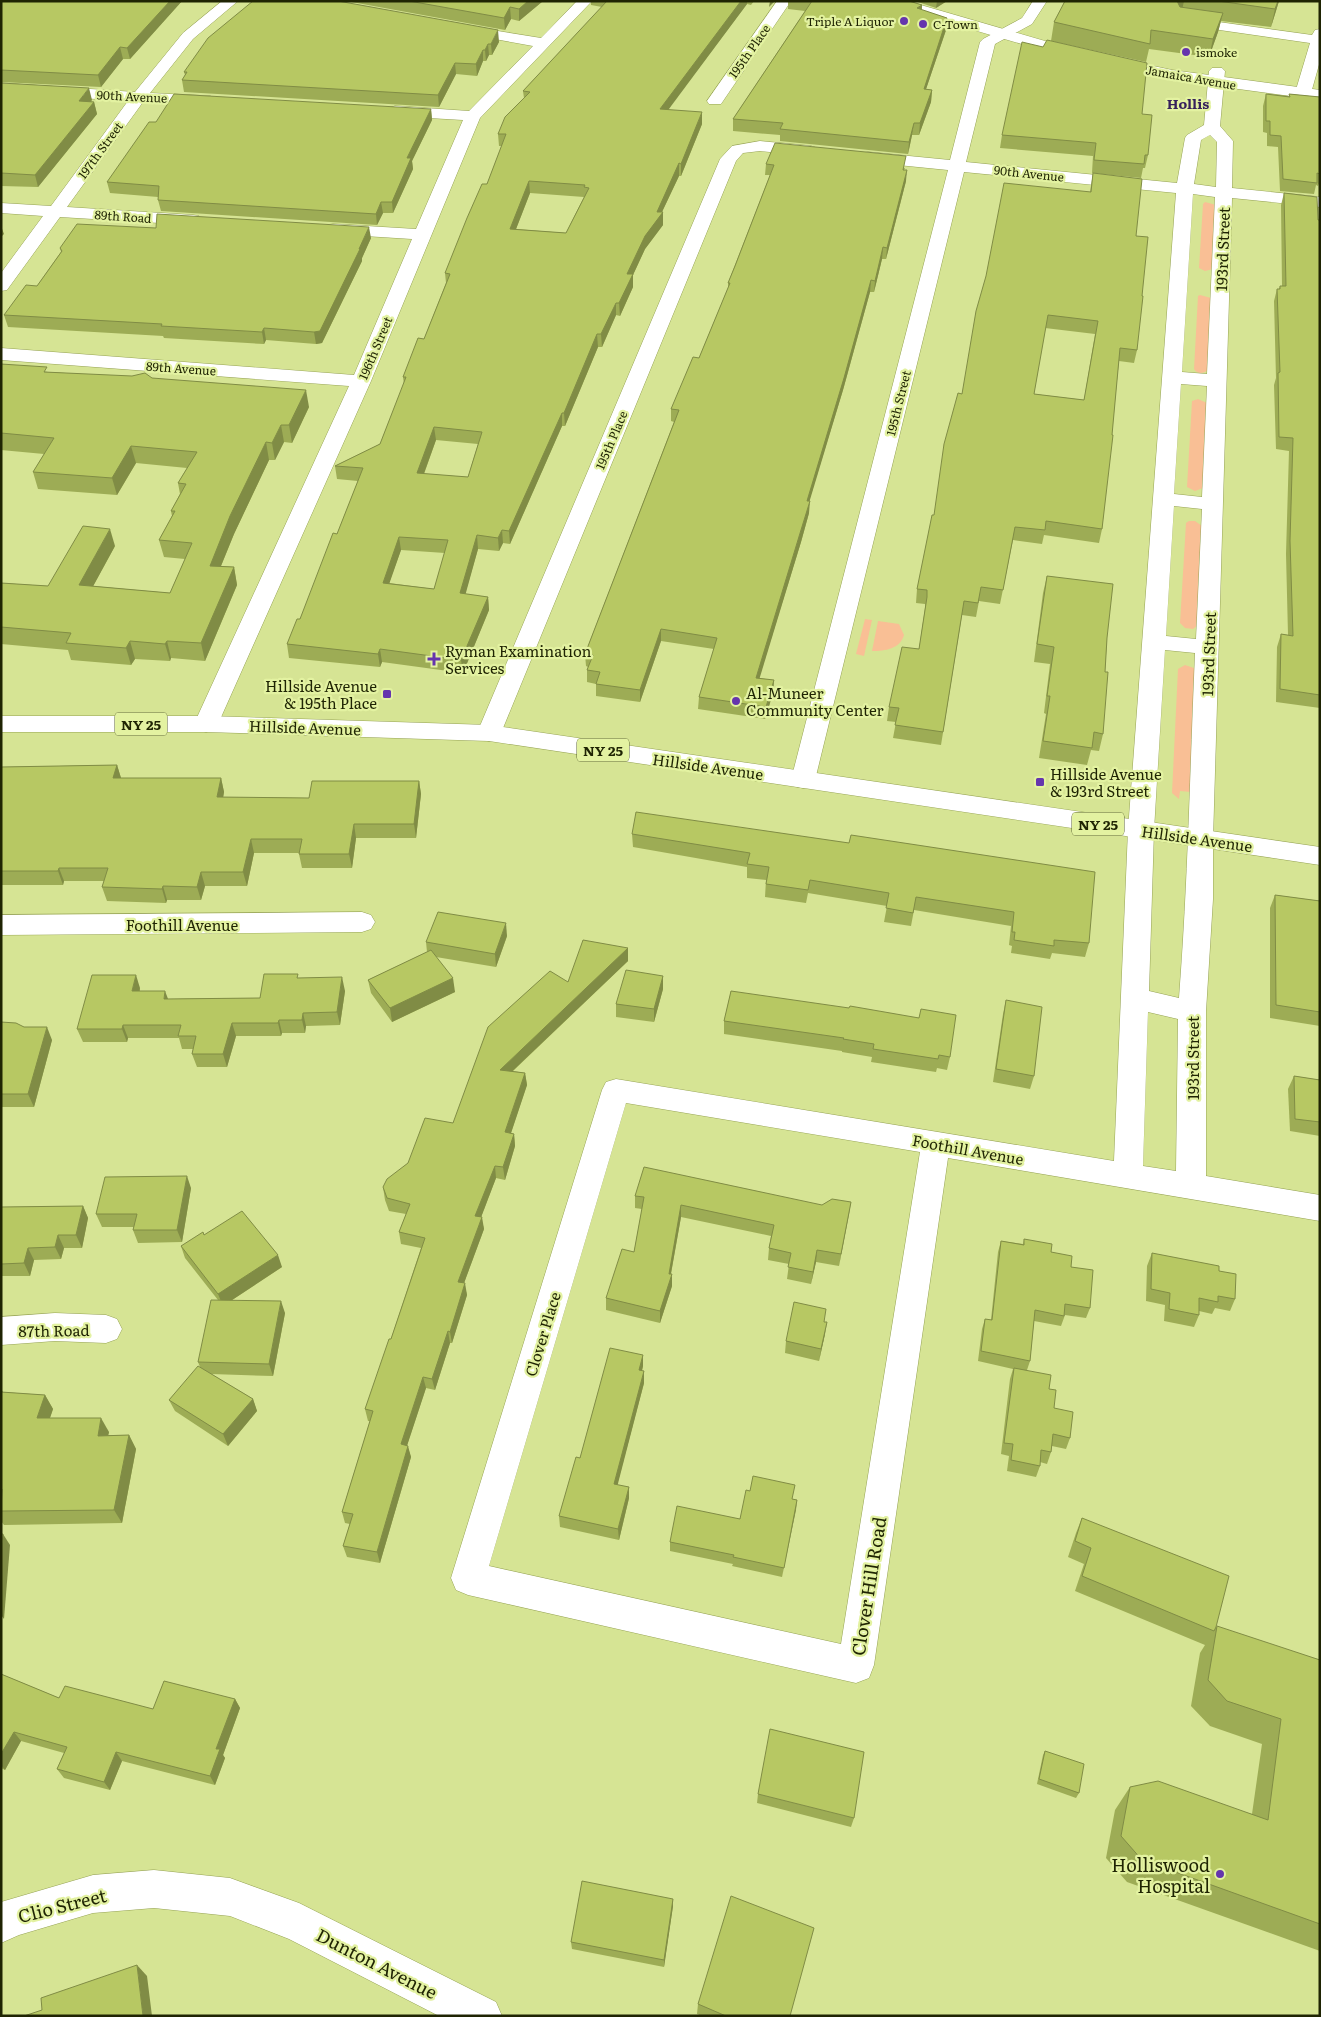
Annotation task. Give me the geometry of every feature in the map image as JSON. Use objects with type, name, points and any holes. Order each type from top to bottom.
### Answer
[{"type":"street","name":"197th Street","points":[[1,286],[139,96],[188,36],[231,1]]},
{"type":"street","name":"196th Street","points":[[206,724],[361,381],[473,116],[585,1]]},
{"type":"street","name":"195th Place","points":[[715,102],[784,1]]},
{"type":"street","name":"Jamaica Avenue","points":[[890,1],[1014,29]]},
{"type":"street","name":"Jamaica Avenue","points":[[922,1],[1014,29],[1066,52],[1172,75],[1216,76],[1309,87],[1320,95]]},
{"type":"street","name":"195th Street","points":[[803,780],[988,42],[1014,29],[1032,17],[1040,1]]},
{"type":"street","points":[[1181,21],[1319,36],[1309,87]]},
{"type":"street","points":[[446,26],[544,43]]},
{"type":"street","points":[[1212,127],[1216,76]]},
{"type":"street","name":"90th Avenue","points":[[1,88],[222,101]]},
{"type":"street","points":[[379,110],[473,116]]},
{"type":"street","name":"193rd Street","points":[[1128,1177],[1141,830],[1172,377],[1200,282],[1224,192],[1225,141],[1212,127],[1194,138],[1185,188],[1200,282],[1217,381],[1200,839],[1200,899],[1192,1011],[1191,1186]]},
{"type":"street","name":"195th Place","points":[[488,733],[728,159],[738,149],[760,146],[828,153]]},
{"type":"street","name":"90th Avenue","points":[[848,155],[1320,202]]},
{"type":"street","name":"89th Road","points":[[1,208],[205,221]]},
{"type":"street","points":[[312,228],[424,235]]},
{"type":"street","name":"89th Avenue","points":[[1,354],[361,381]]},
{"type":"street","points":[[1172,377],[1217,381]]},
{"type":"street","points":[[1164,499],[1213,504]]},
{"type":"street","points":[[1155,642],[1208,648]]},
{"type":"street","name":"Hillside Avenue","points":[[1,724],[206,724],[488,733],[1320,856]]},
{"type":"street","name":"Foothill Avenue","points":[[1,925],[362,922]]},
{"type":"street","points":[[1136,999],[1192,1011]]},
{"type":"street","name":"Foothill Avenue","points":[[616,1090],[1320,1208]]},
{"type":"street","name":"Clover Place","points":[[468,1578],[616,1090]]},
{"type":"street","name":"Clover Hill Road","points":[[468,1578],[856,1665],[936,1143]]},
{"type":"street","name":"87th Road","points":[[1,1331],[55,1327],[106,1329]]},
{"type":"street","name":"Clio Street","points":[[1,1923],[13,1917],[93,1894],[154,1888],[230,1897],[299,1923]]},
{"type":"street","name":"Dunton Avenue","points":[[299,1923],[482,2016]]},
{"type":"shaded area","points":[[1205,202],[1216,205],[1213,269],[1205,271],[1199,268],[1203,204]]},
{"type":"shaded area","points":[[1198,296],[1211,298],[1208,370],[1200,373],[1194,369]]},
{"type":"shaded area","points":[[1198,399],[1207,403],[1203,488],[1195,491],[1187,487],[1192,401]]},
{"type":"shaded area","points":[[1195,521],[1202,526],[1198,625],[1193,629],[1185,628],[1180,623],[1186,523]]},
{"type":"shaded area","points":[[865,619],[872,620],[864,656],[856,654]]},
{"type":"shaded area","points":[[878,621],[899,624],[904,635],[896,646],[887,650],[872,651]]},
{"type":"shaded area","points":[[1185,665],[1194,668],[1196,671],[1191,792],[1180,791],[1179,799],[1172,793],[1178,669]]},
{"type":"building","points":[[1,1],[170,1],[127,48],[120,47],[98,75],[1,70]]},
{"type":"building","points":[[253,1],[338,1],[498,30],[491,44],[488,44],[485,50],[483,50],[476,64],[455,63],[438,95],[182,80],[187,72],[184,72],[208,38]]},
{"type":"building","points":[[409,1],[528,1],[519,9],[510,7],[504,18]]},
{"type":"building","points":[[607,1],[741,1],[660,109],[702,112],[681,164],[679,163],[657,212],[663,212],[645,236],[627,274],[633,274],[619,303],[616,303],[601,334],[597,334],[564,413],[562,413],[509,531],[502,530],[498,538],[477,535],[460,593],[488,597],[461,660],[380,649],[378,654],[287,644],[297,619],[300,619],[333,533],[337,534],[363,468],[335,466],[380,444],[406,377],[403,377],[418,338],[424,339],[450,274],[445,273],[467,218],[482,184],[487,184],[506,134],[498,134],[505,117],[530,92],[523,91]],"holes":[[[529,181],[585,185],[584,187],[589,188],[566,233],[510,229]],[[434,427],[482,432],[468,477],[417,473]],[[399,537],[448,540],[434,589],[383,583]]]},
{"type":"building","points":[[812,1],[909,1],[922,5],[917,8],[947,18],[924,89],[932,90],[920,123],[914,123],[909,142],[780,129],[783,123],[733,119]]},
{"type":"building","points":[[1065,1],[1177,1],[1180,7],[1223,13],[1213,39],[1151,30],[1150,44],[1054,22]]},
{"type":"building","points":[[1218,1],[1278,1],[1275,9]]},
{"type":"building","points":[[1047,40],[1147,63],[1142,114],[1152,115],[1148,155],[1145,155],[1144,164],[1094,160],[1096,143],[1002,135],[1022,42],[1043,47]]},
{"type":"building","points":[[1,83],[89,88],[79,101],[94,102],[35,175],[1,173]]},
{"type":"building","points":[[174,94],[431,109],[407,158],[411,158],[392,202],[381,202],[376,214],[158,200],[159,186],[107,182],[149,122],[156,122]]},
{"type":"building","points":[[1266,94],[1290,97],[1289,94],[1320,97],[1320,174],[1317,173],[1317,183],[1283,179],[1281,136],[1270,135],[1270,121],[1266,121]]},
{"type":"building","points":[[775,143],[906,156],[903,170],[907,170],[887,248],[883,247],[875,281],[871,280],[807,501],[810,501],[756,678],[774,680],[766,707],[699,697],[717,638],[661,629],[640,690],[596,684],[600,672],[587,670],[593,655],[585,654],[679,410],[671,409],[693,357],[699,358],[730,283],[728,283],[774,165],[766,164]]},
{"type":"building","points":[[1093,173],[1142,179],[1136,236],[1148,237],[1137,350],[1120,348],[1113,435],[1102,529],[1046,521],[1045,530],[1015,527],[1003,590],[981,587],[978,603],[964,601],[943,732],[895,725],[899,708],[889,707],[902,647],[919,649],[927,590],[917,589],[932,515],[934,515],[944,444],[958,393],[962,394],[976,311],[986,276],[1004,183],[1091,192]],"holes":[[[1048,315],[1098,321],[1084,400],[1034,394]]]},
{"type":"building","points":[[1284,193],[1317,197],[1318,220],[1320,220],[1320,695],[1280,689],[1281,634],[1293,636],[1290,541],[1293,438],[1279,437],[1278,373],[1280,372],[1277,289],[1280,289],[1280,286],[1286,286]]},
{"type":"building","points":[[157,214],[369,227],[320,331],[264,328],[262,332],[4,315],[26,285],[37,286],[62,251],[60,248],[77,224],[156,228]]},
{"type":"building","points":[[1,364],[47,367],[44,372],[132,376],[145,373],[152,378],[306,390],[289,425],[281,425],[272,443],[266,442],[230,516],[210,566],[234,567],[201,643],[167,641],[165,644],[130,641],[126,648],[66,643],[71,633],[1,627],[1,583],[48,586],[83,526],[110,529],[79,585],[170,593],[192,543],[159,540],[175,511],[171,511],[186,484],[178,483],[197,452],[131,446],[112,478],[33,472],[54,438],[1,433]]},
{"type":"building","points":[[1047,576],[1113,584],[1107,638],[1105,672],[1108,672],[1103,734],[1094,732],[1092,748],[1043,741],[1050,696],[1047,696],[1054,647],[1037,644]]},
{"type":"building","points":[[117,765],[113,778],[221,778],[217,797],[309,798],[312,781],[419,781],[414,824],[354,824],[349,854],[299,854],[302,839],[251,839],[243,872],[201,872],[197,887],[163,886],[162,889],[102,887],[108,868],[59,868],[58,871],[1,871],[1,767]]},
{"type":"building","points":[[636,812],[849,843],[851,835],[1095,872],[1089,943],[1054,940],[1054,946],[1014,940],[1015,932],[1012,932],[1014,912],[916,897],[913,913],[886,908],[889,893],[810,880],[808,890],[766,884],[769,867],[747,864],[750,853],[632,834]]},
{"type":"building","points":[[1275,895],[1320,901],[1320,1012],[1276,1005]]},
{"type":"building","points":[[438,912],[506,923],[495,954],[426,942]]},
{"type":"building","points":[[583,940],[628,948],[500,1070],[525,1073],[505,1132],[514,1134],[503,1167],[495,1166],[475,1216],[482,1217],[458,1282],[465,1283],[450,1332],[448,1331],[432,1379],[423,1377],[401,1444],[408,1446],[377,1552],[343,1546],[353,1514],[342,1512],[373,1411],[365,1409],[425,1238],[399,1232],[410,1204],[387,1198],[383,1187],[387,1179],[408,1163],[425,1118],[453,1123],[488,1027],[550,971],[568,982]]},
{"type":"building","points":[[431,950],[453,978],[390,1008],[368,980]]},
{"type":"building","points":[[626,970],[663,976],[654,1009],[616,1004]]},
{"type":"building","points":[[264,974],[298,974],[297,978],[342,977],[337,1012],[303,1013],[302,1020],[279,1020],[278,1023],[232,1023],[223,1054],[192,1054],[196,1036],[178,1036],[181,1025],[123,1025],[122,1029],[77,1029],[92,975],[136,975],[132,991],[165,991],[164,999],[260,998]]},
{"type":"building","points":[[731,991],[849,1008],[850,1006],[919,1018],[921,1009],[956,1015],[950,1057],[939,1055],[938,1059],[873,1049],[874,1044],[844,1038],[724,1021]]},
{"type":"building","points":[[1006,1000],[1042,1007],[1034,1076],[996,1069]]},
{"type":"building","points":[[1,1022],[16,1023],[24,1027],[47,1027],[28,1094],[1,1094]]},
{"type":"building","points":[[1294,1076],[1320,1080],[1320,1122],[1295,1119]]},
{"type":"building","points":[[644,1167],[822,1205],[832,1199],[851,1202],[841,1254],[817,1250],[813,1272],[788,1267],[791,1253],[769,1248],[774,1225],[681,1205],[669,1274],[672,1274],[660,1311],[606,1298],[622,1249],[634,1252],[644,1197],[635,1196]]},
{"type":"building","points":[[187,1176],[177,1230],[133,1230],[137,1214],[96,1214],[105,1177]]},
{"type":"building","points":[[83,1206],[76,1235],[58,1235],[55,1247],[28,1248],[24,1263],[1,1264],[1,1207]]},
{"type":"building","points":[[242,1211],[278,1255],[218,1294],[181,1246],[203,1232],[204,1235]]},
{"type":"building","points":[[1024,1239],[1052,1244],[1051,1252],[1072,1256],[1071,1267],[1093,1270],[1090,1308],[1065,1304],[1064,1316],[1035,1310],[1030,1361],[981,1351],[985,1319],[992,1320],[1001,1241],[1024,1245]]},
{"type":"building","points":[[1152,1253],[1219,1266],[1219,1271],[1236,1274],[1235,1299],[1218,1296],[1218,1302],[1199,1298],[1199,1315],[1169,1309],[1170,1293],[1151,1289]]},
{"type":"building","points":[[211,1300],[281,1301],[269,1364],[198,1362]]},
{"type":"building","points":[[794,1302],[826,1309],[824,1322],[827,1322],[821,1349],[786,1341]]},
{"type":"building","points":[[610,1348],[643,1355],[639,1370],[644,1371],[614,1484],[629,1487],[618,1529],[559,1516],[576,1457],[580,1458]]},
{"type":"building","points":[[198,1366],[253,1399],[223,1434],[169,1400]]},
{"type":"building","points":[[1014,1368],[1051,1375],[1049,1389],[1056,1390],[1054,1408],[1073,1412],[1070,1438],[1053,1434],[1051,1452],[1041,1450],[1040,1466],[1011,1460],[1013,1444],[1004,1443]]},
{"type":"building","points":[[1,1392],[45,1395],[37,1418],[101,1418],[98,1436],[129,1435],[114,1510],[1,1511]]},
{"type":"building","points":[[753,1476],[795,1485],[792,1499],[797,1500],[784,1568],[733,1557],[734,1555],[670,1542],[677,1506],[740,1519],[746,1490],[750,1491]]},
{"type":"building","points":[[1082,1518],[1229,1576],[1214,1631],[1082,1576],[1091,1548],[1075,1541]]},
{"type":"building","points":[[1,1534],[3,1534],[1,1553]]},
{"type":"building","points":[[1217,1626],[1320,1660],[1320,1924],[1142,1860],[1121,1836],[1130,1787],[1158,1781],[1268,1820],[1281,1719],[1227,1701],[1208,1680]]},
{"type":"building","points":[[1,1674],[59,1698],[65,1686],[153,1709],[164,1681],[235,1699],[216,1749],[220,1749],[210,1776],[116,1752],[104,1782],[57,1769],[67,1747],[14,1732],[1,1754]]},
{"type":"building","points":[[770,1729],[864,1752],[854,1818],[758,1794]]},
{"type":"building","points":[[1045,1751],[1084,1764],[1079,1793],[1039,1779]]},
{"type":"building","points":[[582,1881],[673,1899],[664,1960],[571,1942]]},
{"type":"building","points":[[731,1896],[814,1928],[790,2016],[726,2016],[698,2004]]},
{"type":"building","points":[[137,1965],[143,2016],[24,2016],[42,2010],[41,1998]]},
{"type":"place","name":"Triple A Liquor","points":[[904,21]]},
{"type":"place","name":"C-Town","points":[[923,24]]},
{"type":"place","name":"ismoke","points":[[1186,52]]},
{"type":"place","name":"Ryman Examination Services","points":[[434,659]]},
{"type":"place","name":"Hillside Avenue & 195th Place","points":[[387,694]]},
{"type":"place","name":"Al-Muneer Community Center","points":[[736,701]]},
{"type":"place","name":"Hillside Avenue & 193rd Street","points":[[1040,782]]},
{"type":"place","name":"Holliswood Hospital","points":[[1220,1874]]},
{"type":"district","name":"Hollis","points":[[1188,103]]}]
